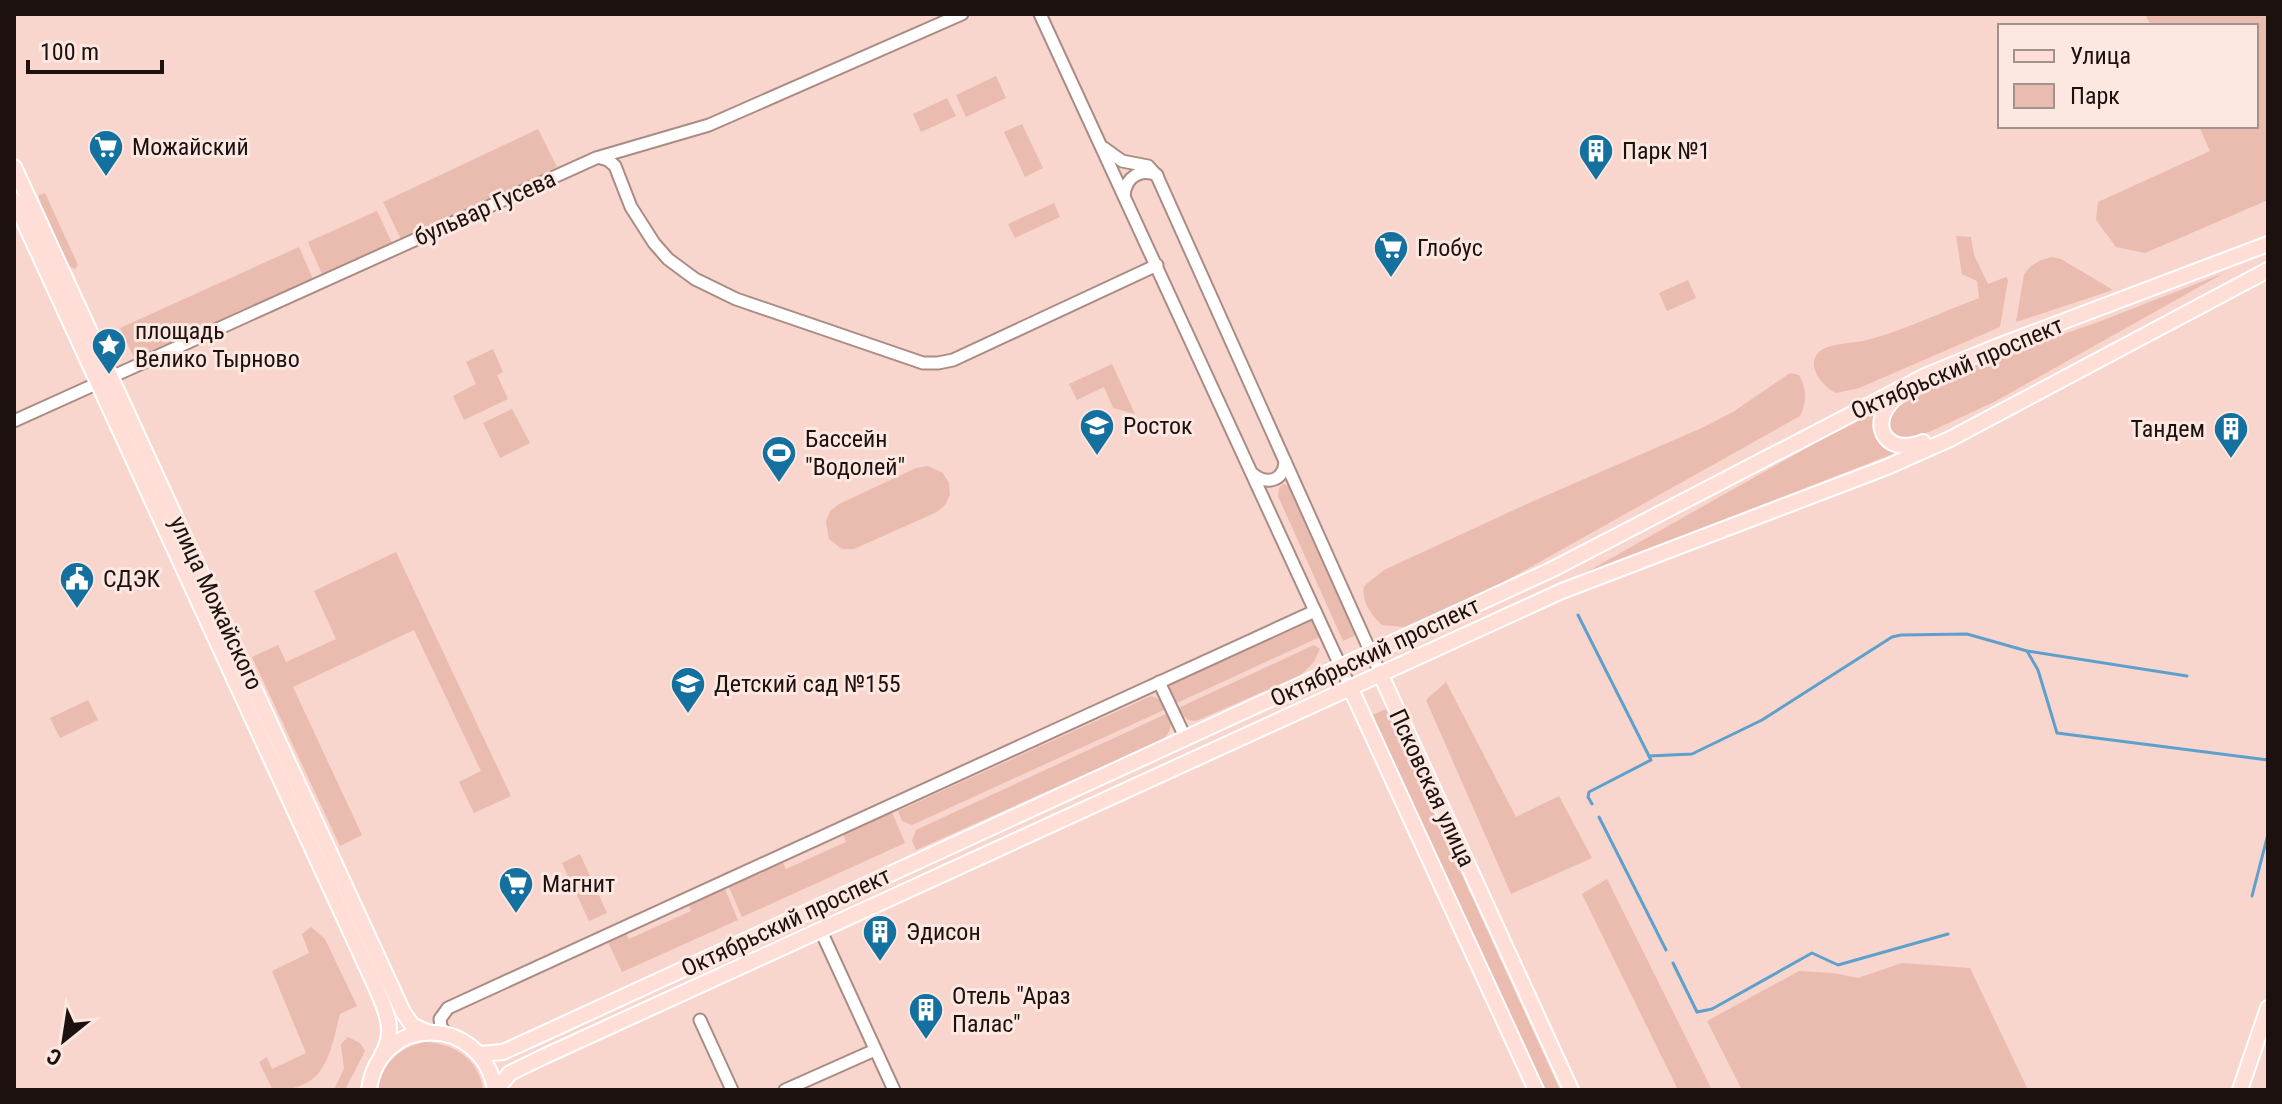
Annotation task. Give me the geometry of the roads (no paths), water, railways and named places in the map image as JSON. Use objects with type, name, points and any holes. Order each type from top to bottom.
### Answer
[{"type":"main road","name":"улица Можайского","points":[[14,167],[104,379],[384,1006],[390,1032],[369,1090]]},
{"type":"main road","name":"улица Можайского","points":[[14,200],[104,379],[398,1001],[410,1022],[427,1032]]},
{"type":"main road","name":"Октябрьский проспект","points":[[480,1054],[497,1053],[525,1042],[1553,569],[1925,376],[2268,244]]},
{"type":"main road","name":"Октябрьский проспект","points":[[495,1090],[508,1075],[534,1061],[1562,591],[1887,467],[1976,425],[2264,274]]},
{"type":"main road","points":[[1925,376],[1890,401],[1882,411],[1881,428],[1891,442],[1899,446],[1912,446],[1965,426],[1976,425]]},
{"type":"main road","name":"Псковская улица","points":[[1380,673],[1571,1090]]},
{"type":"main road","name":"Псковская улица","points":[[1350,687],[1536,1090]]},
{"type":"main road","points":[[2240,1090],[2268,1008]]},
{"type":"main road","points":[[382,1055],[402,1039],[427,1032],[446,1033],[464,1041],[480,1054],[490,1071],[495,1090]]},
{"type":"street","name":"бульвар Гусева","points":[[14,421],[596,158],[709,125],[962,14]]},
{"type":"street","name":"Псковская улица","points":[[1040,14],[1350,687]]},
{"type":"street","points":[[1101,144],[1122,161],[1148,166],[1157,176]]},
{"type":"street","points":[[596,158],[613,164],[646,233],[668,259],[695,279],[736,299],[926,363],[953,360],[1157,265]]},
{"type":"street","points":[[1124,196],[1126,185],[1136,175],[1147,172],[1157,176]]},
{"type":"street","name":"Псковская улица","points":[[1157,176],[1380,673]]},
{"type":"street","points":[[1251,472],[1260,479],[1271,481],[1282,473],[1285,460]]},
{"type":"street","points":[[1266,504],[1265,493],[1273,482],[1286,479],[1296,485]]},
{"type":"street","points":[[446,1033],[440,1024],[442,1014],[469,998],[1315,611]]},
{"type":"street","points":[[1159,682],[1186,739]]},
{"type":"street","points":[[820,929],[894,1090]]},
{"type":"street","points":[[700,1020],[732,1090]]},
{"type":"street","points":[[785,1090],[875,1050]]},
{"type":"waterway","points":[[1578,615],[1651,760],[1589,792],[1592,804]]},
{"type":"waterway","points":[[1649,756],[1692,754],[1762,720],[1892,637],[1901,635],[1967,634],[2027,651],[2187,676]]},
{"type":"waterway","points":[[2027,651],[2038,670],[2057,733],[2268,760]]},
{"type":"waterway","points":[[1599,817],[1666,950]]},
{"type":"waterway","points":[[2252,896],[2268,834]]},
{"type":"waterway","points":[[1673,963],[1697,1012],[1712,1009],[1812,953],[1838,965],[1948,934]]},
{"type":"place","name":"Можайский","points":[[106,178]]},
{"type":"place","name":"Парк №1","points":[[1596,182]]},
{"type":"place","name":"Глобус","points":[[1391,279]]},
{"type":"place","name":"площадь Велико Тырново","points":[[109,376]]},
{"type":"place","name":"Росток","points":[[1097,457]]},
{"type":"place","name":"Тандем","points":[[2231,460]]},
{"type":"place","name":"Бассейн \"Водолей\"","points":[[779,484]]},
{"type":"place","name":"СДЭК","points":[[77,610]]},
{"type":"place","name":"Детский сад №155","points":[[688,715]]},
{"type":"place","name":"Магнит","points":[[516,915]]},
{"type":"place","name":"Эдисон","points":[[880,963]]},
{"type":"place","name":"Отель \"Араз Палас\"","points":[[926,1041]]}]
